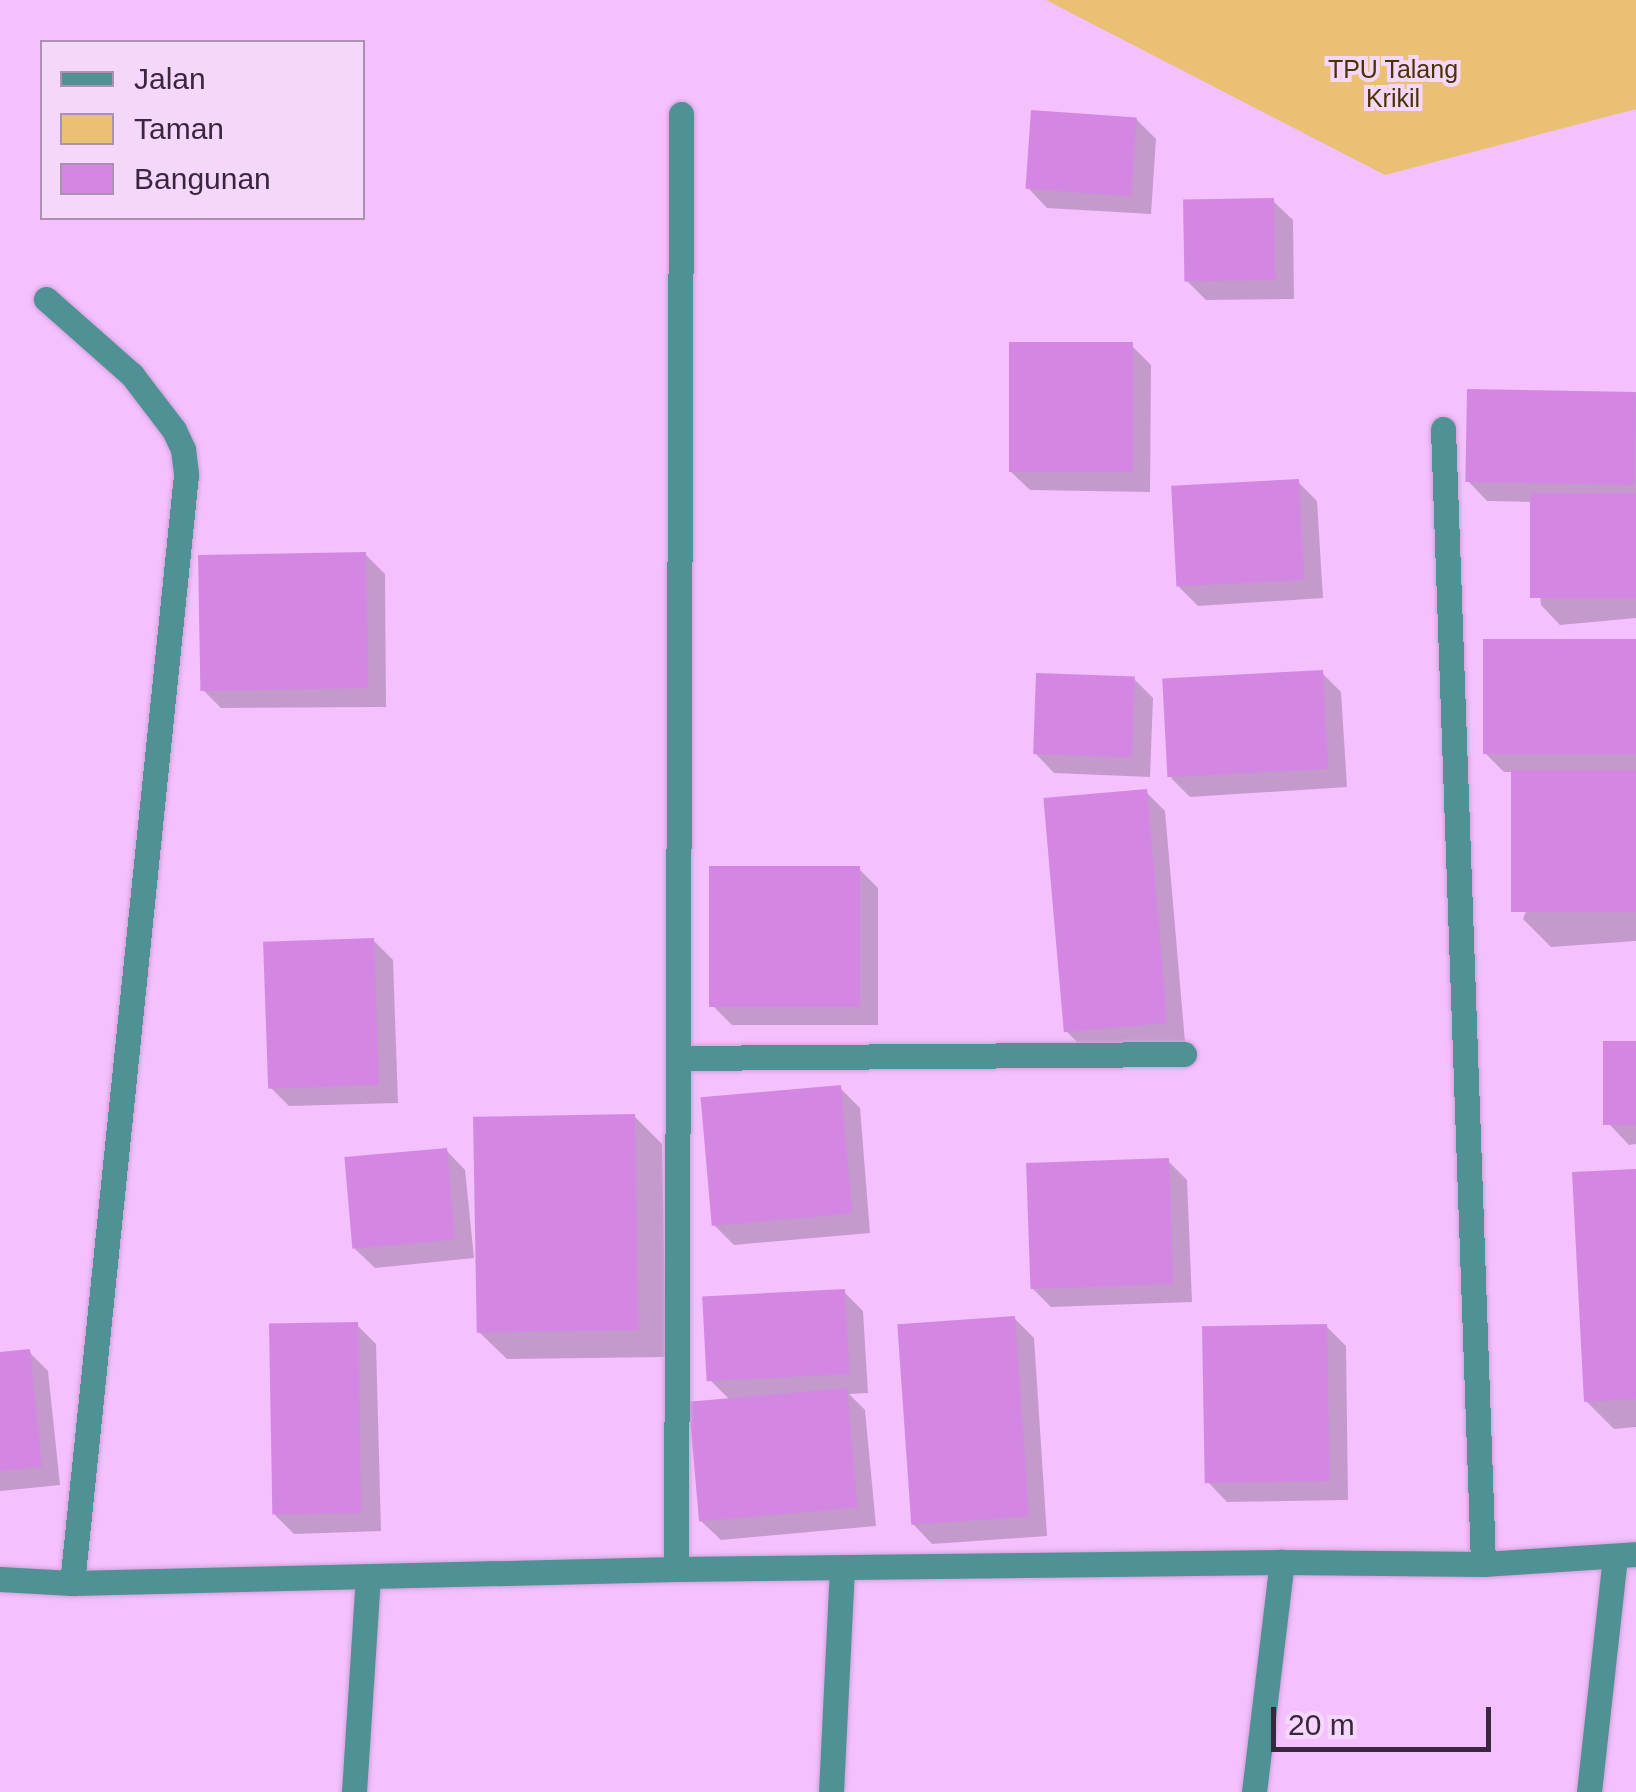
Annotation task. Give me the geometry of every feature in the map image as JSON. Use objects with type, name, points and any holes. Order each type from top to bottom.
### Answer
[{"type":"street","points":[[676,1569],[682,114]]},
{"type":"street","points":[[46,300],[132,376],[174,430],[186,475],[72,1583]]},
{"type":"street","points":[[1444,429],[1483,1564]]},
{"type":"street","points":[[678,1058],[1184,1054]]},
{"type":"street","points":[[0,1579],[72,1583],[676,1569],[1282,1562],[1483,1564],[1625,1555],[1589,1792]]},
{"type":"street","points":[[1254,1792],[1282,1562]]},
{"type":"street","points":[[831,1792],[842,1567]]},
{"type":"street","points":[[354,1792],[368,1576]]},
{"type":"green space","name":"TPU Talang Krikil","points":[[1046,0],[1636,0],[1636,109],[1385,175]]},
{"type":"building","points":[[1031,110],[1137,117],[1131,196],[1025,189]]},
{"type":"building","points":[[1274,198],[1275,280],[1184,282],[1183,200]]},
{"type":"building","points":[[1009,342],[1133,342],[1133,472],[1009,472]]},
{"type":"building","points":[[1467,389],[1636,392],[1634,485],[1465,482]]},
{"type":"building","points":[[1299,479],[1304,580],[1176,587],[1171,486]]},
{"type":"building","points":[[1530,493],[1636,493],[1636,598],[1530,598]]},
{"type":"building","points":[[366,552],[368,688],[200,691],[198,555]]},
{"type":"building","points":[[1483,639],[1636,639],[1636,754],[1483,754]]},
{"type":"building","points":[[1323,670],[1328,769],[1167,777],[1162,678]]},
{"type":"building","points":[[1036,673],[1135,676],[1132,757],[1033,754]]},
{"type":"building","points":[[1511,770],[1636,770],[1636,912],[1511,912]]},
{"type":"building","points":[[1147,789],[1167,1023],[1064,1032],[1043,798]]},
{"type":"building","points":[[709,866],[860,866],[860,1007],[709,1007]]},
{"type":"building","points":[[374,938],[379,1085],[268,1089],[263,942]]},
{"type":"building","points":[[1603,1041],[1636,1041],[1636,1125],[1603,1125]]},
{"type":"building","points":[[841,1085],[852,1214],[712,1226],[701,1097]]},
{"type":"building","points":[[635,1114],[639,1330],[477,1333],[473,1117]]},
{"type":"building","points":[[447,1148],[455,1240],[352,1249],[344,1157]]},
{"type":"building","points":[[1169,1158],[1173,1284],[1030,1289],[1026,1163]]},
{"type":"building","points":[[1636,1169],[1636,1399],[1584,1402],[1572,1172]]},
{"type":"building","points":[[845,1289],[849,1374],[707,1381],[702,1296]]},
{"type":"building","points":[[1015,1316],[1029,1517],[911,1525],[897,1324]]},
{"type":"building","points":[[358,1322],[361,1513],[272,1515],[269,1324]]},
{"type":"building","points":[[1327,1324],[1330,1481],[1205,1483],[1202,1326]]},
{"type":"building","points":[[30,1349],[42,1467],[0,1471],[0,1352]]},
{"type":"building","points":[[847,1388],[857,1508],[699,1521],[689,1402]]}]
